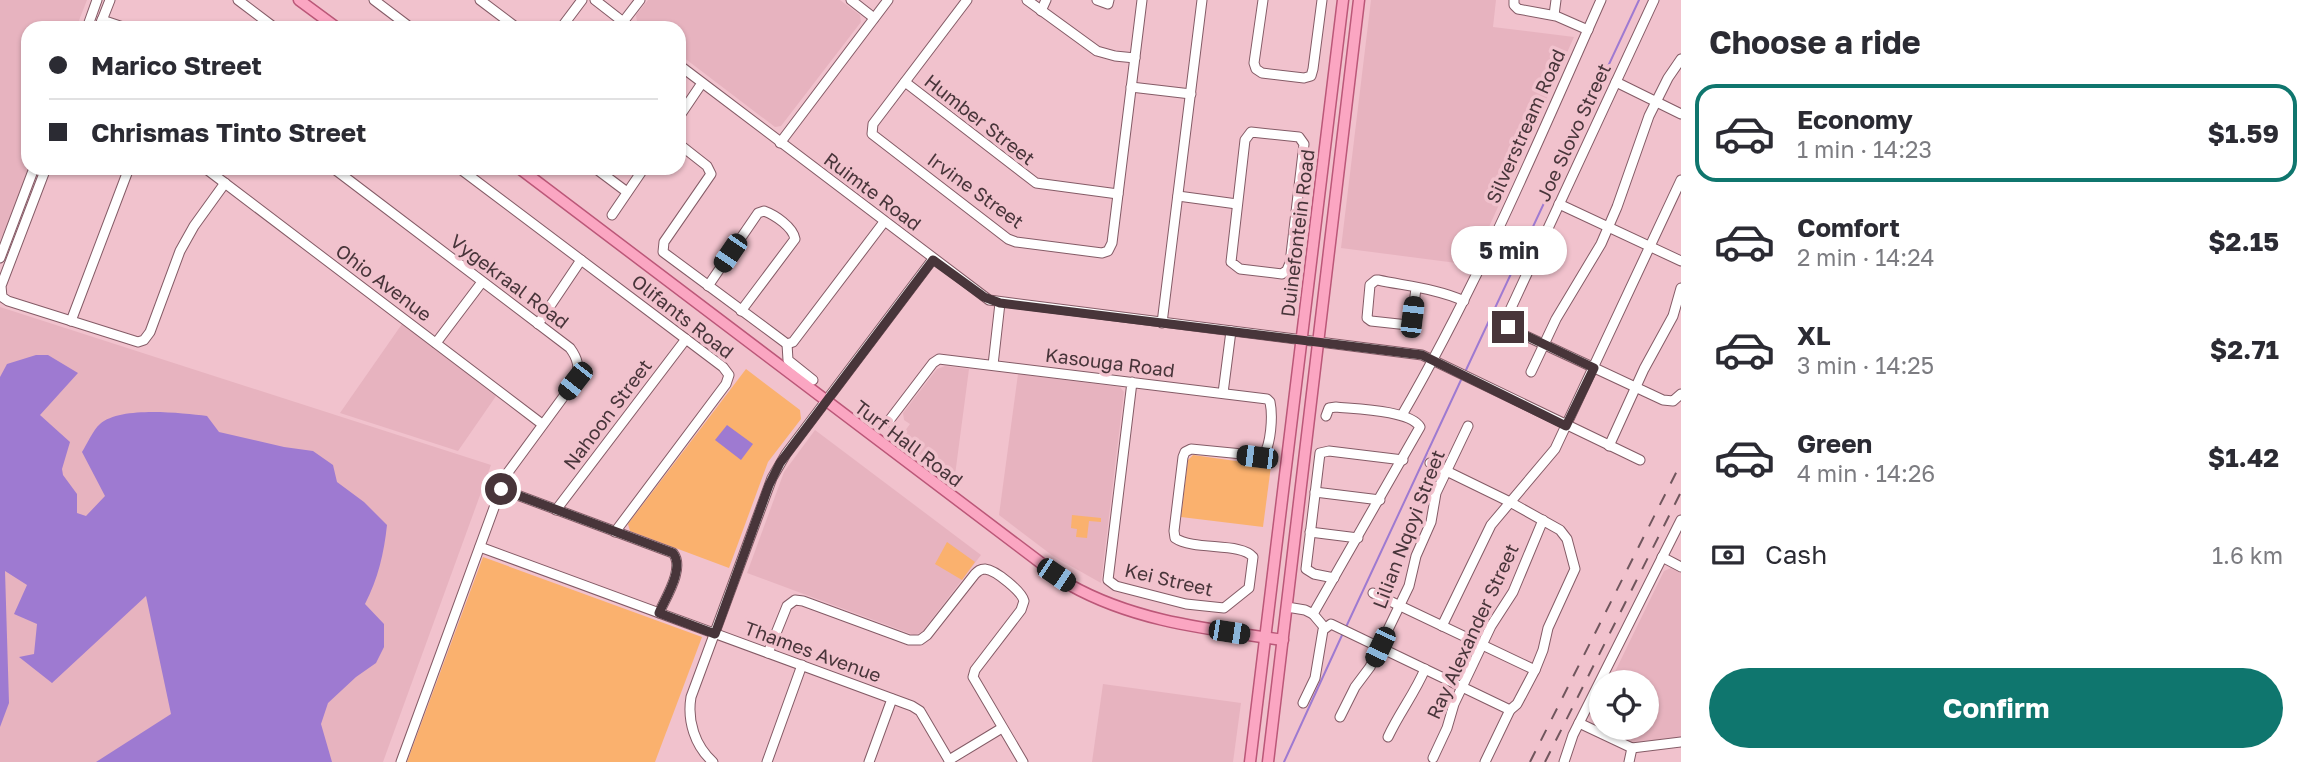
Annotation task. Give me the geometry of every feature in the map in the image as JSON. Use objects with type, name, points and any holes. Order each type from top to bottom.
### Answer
[{"type":"main road","points":[[291,0],[318,21]]},
{"type":"main road","points":[[299,0],[328,21]]},
{"type":"main road","name":"Duinefontein Road","points":[[1250,762],[1343,0]]},
{"type":"main road","name":"Duinefontein Road","points":[[1268,762],[1359,0]]},
{"type":"main road","name":"Turf Hall Road","points":[[528,175],[1056,575],[1085,593],[1116,607],[1156,619],[1283,640]]},
{"type":"street","points":[[90,21],[97,0]]},
{"type":"street","points":[[102,21],[110,0]]},
{"type":"street","points":[[238,0],[266,21]]},
{"type":"street","points":[[374,0],[402,21]]},
{"type":"street","points":[[480,0],[508,21]]},
{"type":"street","points":[[566,21],[582,0]]},
{"type":"street","points":[[595,0],[622,21]]},
{"type":"street","points":[[629,21],[640,0]]},
{"type":"street","points":[[851,0],[874,18]]},
{"type":"street","points":[[780,143],[888,0]]},
{"type":"street","name":"Irvine Street","points":[[967,0],[873,124],[872,134],[1008,239],[1105,253],[1112,243],[1142,0]]},
{"type":"street","points":[[1027,0],[1097,51],[1135,58]]},
{"type":"street","points":[[1041,11],[1046,0]]},
{"type":"street","points":[[1097,0],[1109,2]]},
{"type":"street","points":[[1161,323],[1202,0]]},
{"type":"street","points":[[1262,0],[1254,63],[1256,69],[1262,73],[1304,78],[1311,76],[1313,69],[1322,0]]},
{"type":"street","points":[[1514,0],[1518,9],[1554,15],[1588,30]]},
{"type":"street","points":[[1554,15],[1556,0]]},
{"type":"street","name":"Silverstream Road","points":[[1402,415],[1464,301],[1601,0]]},
{"type":"street","name":"Joe Slovo Street","points":[[1543,344],[1508,327],[1506,318],[1654,0]]},
{"type":"street","points":[[1531,372],[1556,319],[1609,227],[1656,102],[1681,59]]},
{"type":"street","name":"Ruimte Road","points":[[686,70],[984,297],[1000,303],[1417,354],[1640,460]]},
{"type":"street","name":"Humber Street","points":[[905,82],[1036,184],[1118,194]]},
{"type":"street","points":[[1616,82],[1681,114]]},
{"type":"street","points":[[686,107],[702,83]]},
{"type":"street","points":[[1131,87],[1191,94]]},
{"type":"street","points":[[1248,133],[1301,139],[1304,148],[1290,263],[1285,273],[1233,266],[1230,258],[1237,204],[1248,133]]},
{"type":"street","points":[[686,150],[707,166],[710,174],[664,242],[663,251],[666,256],[787,344]]},
{"type":"street","points":[[0,258],[31,175]]},
{"type":"street","points":[[43,175],[1,292],[8,301],[134,341],[145,339],[150,332],[180,251],[194,226],[225,183]]},
{"type":"street","points":[[71,321],[126,175]]},
{"type":"street","name":"Ohio Avenue","points":[[214,175],[542,424]]},
{"type":"street","name":"Vygekraal Road","points":[[342,175],[570,348],[578,365],[575,381],[509,469],[401,762]]},
{"type":"street","name":"Olifants Road","points":[[468,175],[723,367],[729,375],[615,532]]},
{"type":"street","points":[[604,175],[627,192]]},
{"type":"street","points":[[612,215],[639,175]]},
{"type":"street","points":[[1442,626],[1487,531],[1551,455],[1681,180]]},
{"type":"street","points":[[1178,196],[1237,204]]},
{"type":"street","points":[[1559,204],[1681,261]]},
{"type":"street","points":[[708,286],[758,213],[770,213],[793,231],[795,239],[741,311]]},
{"type":"street","points":[[787,344],[793,342],[884,222]]},
{"type":"street","points":[[538,324],[581,260]]},
{"type":"street","points":[[713,762],[697,740],[692,726],[690,708],[693,691],[772,478],[786,454],[933,260]]},
{"type":"street","points":[[1416,288],[1412,321],[1409,325],[1368,319],[1370,285],[1378,280],[1416,288],[1464,301]]},
{"type":"street","points":[[436,343],[482,282]]},
{"type":"street","points":[[1609,446],[1635,387],[1673,316],[1681,288]]},
{"type":"street","points":[[993,365],[1000,303]]},
{"type":"street","points":[[1223,393],[1231,331]]},
{"type":"street","name":"Nahoon Street","points":[[556,510],[685,339]]},
{"type":"street","points":[[787,344],[788,360],[813,380]]},
{"type":"street","points":[[1543,344],[1663,400],[1673,401],[1681,394]]},
{"type":"street","name":"Kasouga Road","points":[[888,422],[936,360],[943,359],[1223,393],[1261,398],[1270,402]]},
{"type":"street","name":"Kei Street","points":[[1132,382],[1108,580],[1116,586],[1186,604],[1219,608],[1228,606],[1250,587],[1253,559],[1246,551],[1200,546],[1175,538],[1184,454],[1191,449],[1262,456],[1267,448],[1272,410],[1270,402]]},
{"type":"street","points":[[1314,614],[1420,426],[1417,421],[1402,415],[1331,407],[1326,416]]},
{"type":"street","name":"Lilian Nqoyi Street","points":[[1340,717],[1354,687],[1370,667],[1411,581],[1416,556],[1431,522],[1434,498],[1468,426]]},
{"type":"street","points":[[1334,578],[1314,574],[1306,569],[1319,456],[1322,452],[1403,460]]},
{"type":"street","points":[[1430,463],[1510,502],[1563,533],[1575,565],[1573,576],[1548,628],[1535,670],[1517,704],[1510,710],[1485,762]]},
{"type":"street","points":[[501,489],[667,550],[676,557],[677,568],[659,613]]},
{"type":"street","points":[[1315,492],[1380,500]]},
{"type":"street","name":"Ray Alexander Street","points":[[1433,758],[1490,626],[1513,592],[1543,520]]},
{"type":"street","points":[[1564,762],[1579,723],[1681,520]]},
{"type":"street","points":[[1310,532],[1358,538]]},
{"type":"street","name":"Thames Avenue","points":[[480,547],[892,699],[920,712],[950,761]]},
{"type":"street","points":[[1662,557],[1681,567]]},
{"type":"street","points":[[768,653],[787,606],[795,600],[909,640],[920,640],[927,635],[975,574],[987,570],[1019,591],[1024,601],[1021,610],[975,670],[973,677],[1023,762]]},
{"type":"street","points":[[1373,593],[1535,670]]},
{"type":"street","points":[[1287,607],[1314,614],[1324,627],[1315,678],[1303,703]]},
{"type":"street","points":[[1324,627],[1331,624],[1510,710]]},
{"type":"street","points":[[766,762],[802,666]]},
{"type":"street","points":[[1388,737],[1425,669]]},
{"type":"street","points":[[869,762],[892,699]]},
{"type":"street","points":[[1579,723],[1632,748],[1681,742]]},
{"type":"street","points":[[950,761],[1002,728]]},
{"type":"street","points":[[1629,762],[1632,748]]},
{"type":"shaded area","points":[[0,0],[87,0],[79,21],[21,21],[21,175],[26,175],[0,252]]},
{"type":"shaded area","points":[[648,0],[840,0],[860,15],[861,22],[781,126],[775,127],[686,59],[686,21],[637,21],[636,15]]},
{"type":"shaded area","points":[[1371,0],[1496,0],[1493,27],[1574,37],[1472,265],[1341,248]]},
{"type":"shaded area","points":[[0,307],[491,465],[383,762],[0,762]]},
{"type":"shaded area","points":[[402,324],[496,396],[458,451],[340,413]]},
{"type":"shaded area","points":[[36,355],[48,355],[78,373],[40,415],[70,442],[62,469],[63,475],[77,494],[77,513],[86,516],[105,496],[82,452],[97,427],[110,418],[122,415],[167,412],[207,416],[219,432],[313,451],[333,465],[337,482],[364,502],[387,525],[380,566],[365,604],[384,624],[384,647],[376,663],[328,703],[321,724],[332,762],[96,762],[171,714],[146,596],[52,683],[19,657],[34,654],[37,624],[14,614],[27,585],[5,571],[9,703],[0,727],[0,377],[7,364]]},
{"type":"shaded area","points":[[945,366],[969,369],[955,475],[957,483],[899,439],[910,424],[904,420],[903,413],[937,369]]},
{"type":"shaded area","points":[[746,369],[800,410],[801,419],[768,462],[729,568],[630,531],[628,524]]},
{"type":"shaded area","points":[[1018,374],[1120,387],[1124,392],[1101,583],[1053,556],[999,515]]},
{"type":"shaded area","points":[[727,425],[753,444],[741,460],[715,440]]},
{"type":"shaded area","points":[[815,430],[981,555],[922,632],[914,635],[747,573],[784,472]]},
{"type":"shaded area","points":[[1193,455],[1271,466],[1263,527],[1181,517],[1188,460]]},
{"type":"shaded area","points":[[1072,515],[1101,518],[1101,522],[1089,521],[1087,538],[1076,537],[1077,529],[1071,528]]},
{"type":"shaded area","points":[[947,542],[975,562],[962,580],[935,564]]},
{"type":"shaded area","points":[[483,557],[702,637],[655,762],[407,762]]},
{"type":"shaded area","points":[[1671,568],[1681,573],[1681,737],[1641,744],[1632,743],[1626,740],[1659,740],[1659,670],[1616,670],[1664,571]]},
{"type":"shaded area","points":[[1103,684],[1241,703],[1233,762],[1092,762]]},
{"type":"waterway","points":[[1466,370],[1639,0]]},
{"type":"waterway","points":[[1346,627],[1461,380]]},
{"type":"waterway","points":[[1284,762],[1343,633]]},
{"type":"railway","points":[[1530,762],[1681,463]]},
{"type":"railway","points":[[1545,762],[1681,492]]},
{"type":"route","points":[[501,489],[673,553],[678,562],[677,568],[659,613],[715,634],[769,485],[780,463],[933,260],[984,297],[1000,303],[1422,355],[1566,426],[1594,368],[1508,327]]}]
